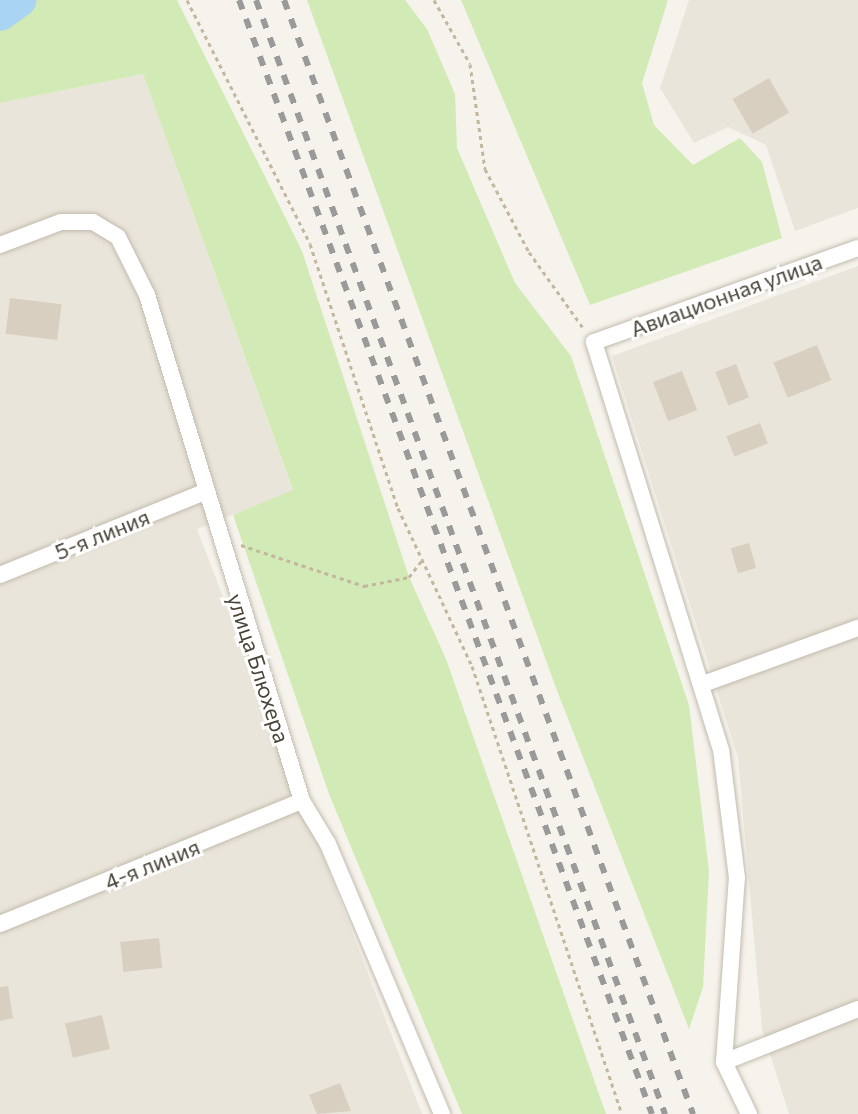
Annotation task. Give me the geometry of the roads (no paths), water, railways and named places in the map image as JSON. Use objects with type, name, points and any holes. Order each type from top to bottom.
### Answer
[{"type":"street","name":"улица Блюхера","points":[[0,245],[61,222],[93,222],[118,237],[147,295],[218,538],[302,801],[328,844],[436,1112]]},
{"type":"street","name":"Авиационная улица","points":[[703,684],[594,342],[858,248]]},
{"type":"street","name":"5-я линия","points":[[0,575],[204,492]]},
{"type":"street","points":[[749,1114],[724,1062],[737,878],[721,750],[703,684],[858,628]]},
{"type":"street","name":"4-я линия","points":[[0,924],[302,801]]},
{"type":"street","points":[[724,1062],[858,1009]]},
{"type":"waterway","points":[[0,14],[19,0]]},
{"type":"railway","points":[[239,0],[652,1114]]},
{"type":"railway","points":[[256,0],[665,1114]]},
{"type":"railway","points":[[284,0],[693,1114]]}]
